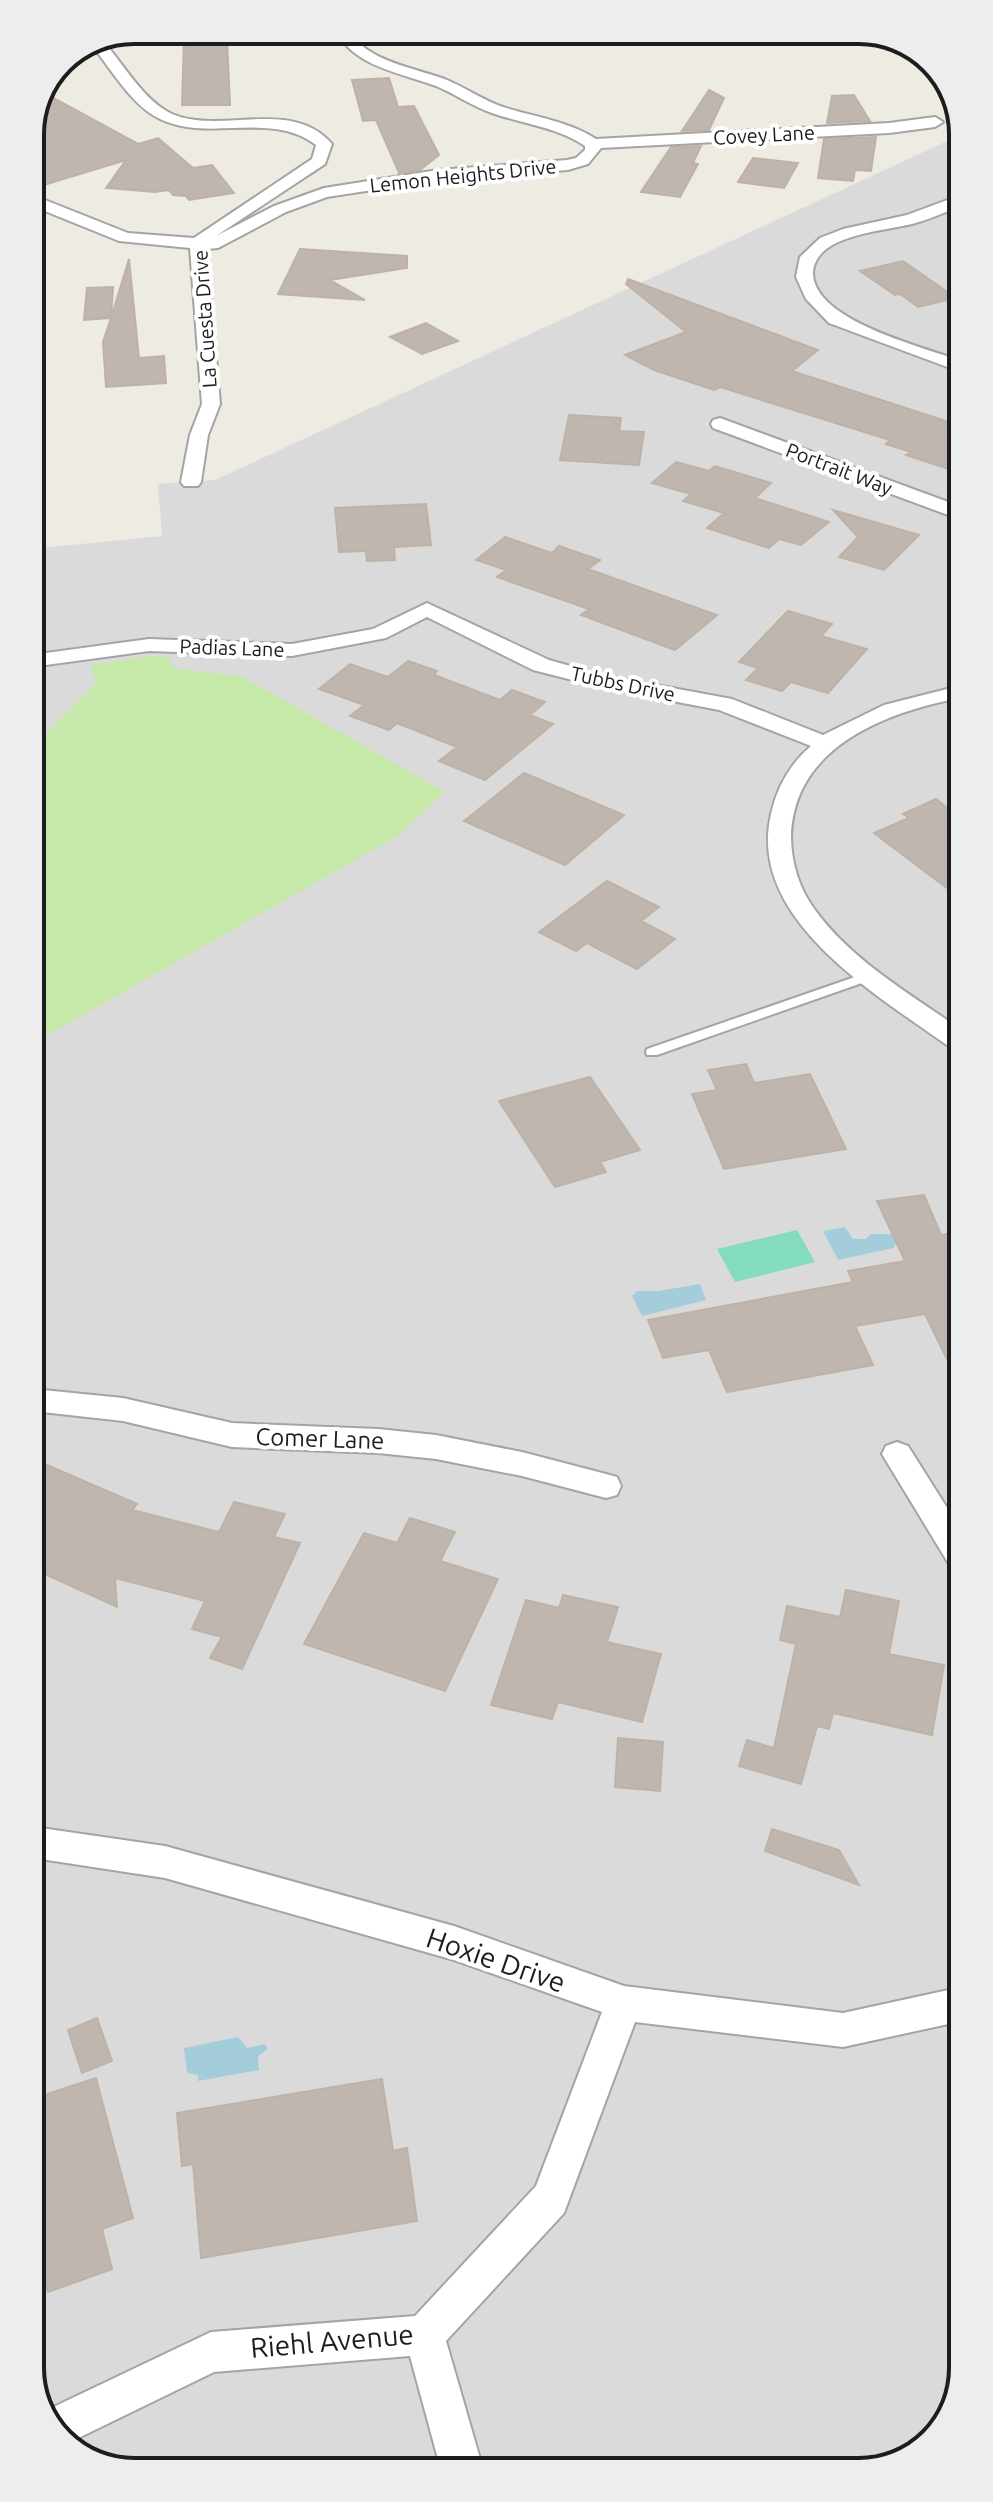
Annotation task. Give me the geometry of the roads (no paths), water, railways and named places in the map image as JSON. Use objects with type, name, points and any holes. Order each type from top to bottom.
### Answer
[{"type":"street","name":"Lemon Heights Drive","points":[[44,205],[125,238],[198,244],[222,242],[308,197],[438,175],[568,165],[589,156],[593,144],[565,130],[494,109],[439,83],[380,61],[351,44]]},
{"type":"street","name":"La Cuesta Drive","points":[[103,50],[154,109],[165,117],[195,123],[282,126],[310,134],[324,144],[322,156],[312,167],[204,236],[198,244],[211,404],[199,435],[191,482]]},
{"type":"street","name":"Covey Lane","points":[[593,144],[874,129],[935,122]]},
{"type":"street","points":[[949,204],[914,218],[842,236],[817,248],[805,269],[809,295],[817,307],[835,319],[949,363]]},
{"type":"street","name":"Portrait Way","points":[[720,424],[949,509]]},
{"type":"street","name":"Padias Lane","points":[[44,659],[149,645],[292,650],[379,634],[427,609]]},
{"type":"street","name":"Tubbs Drive","points":[[427,609],[541,665],[600,681],[724,704],[826,744]]},
{"type":"street","points":[[949,694],[888,709],[826,744],[796,779],[785,799],[777,843],[782,868],[804,914],[822,934],[949,1034]]},
{"type":"street","name":"Comer Lane","points":[[44,1400],[77,1402],[137,1412],[232,1435],[292,1441],[375,1441],[435,1446],[515,1460],[606,1486]]},
{"type":"street","points":[[897,1454],[949,1538]]},
{"type":"street","name":"Hoxie Drive","points":[[44,1844],[165,1862],[454,1943],[624,2003],[843,2030],[949,2007]]},
{"type":"street","name":"Riehl Avenue","points":[[64,2424],[211,2352],[424,2335],[550,2199],[624,2003]]},
{"type":"street","points":[[424,2335],[459,2458]]},
{"type":"lane","points":[[652,1052],[872,975]]},
{"type":"water","points":[[845,1227],[853,1239],[866,1239],[871,1234],[893,1234],[899,1240],[893,1248],[838,1260],[823,1231]]},
{"type":"water","points":[[700,1284],[706,1300],[642,1316],[632,1296],[637,1291]]},
{"type":"water","points":[[238,2037],[247,2048],[265,2044],[268,2049],[258,2056],[259,2070],[198,2081],[198,2075],[187,2073],[184,2048]]}]
